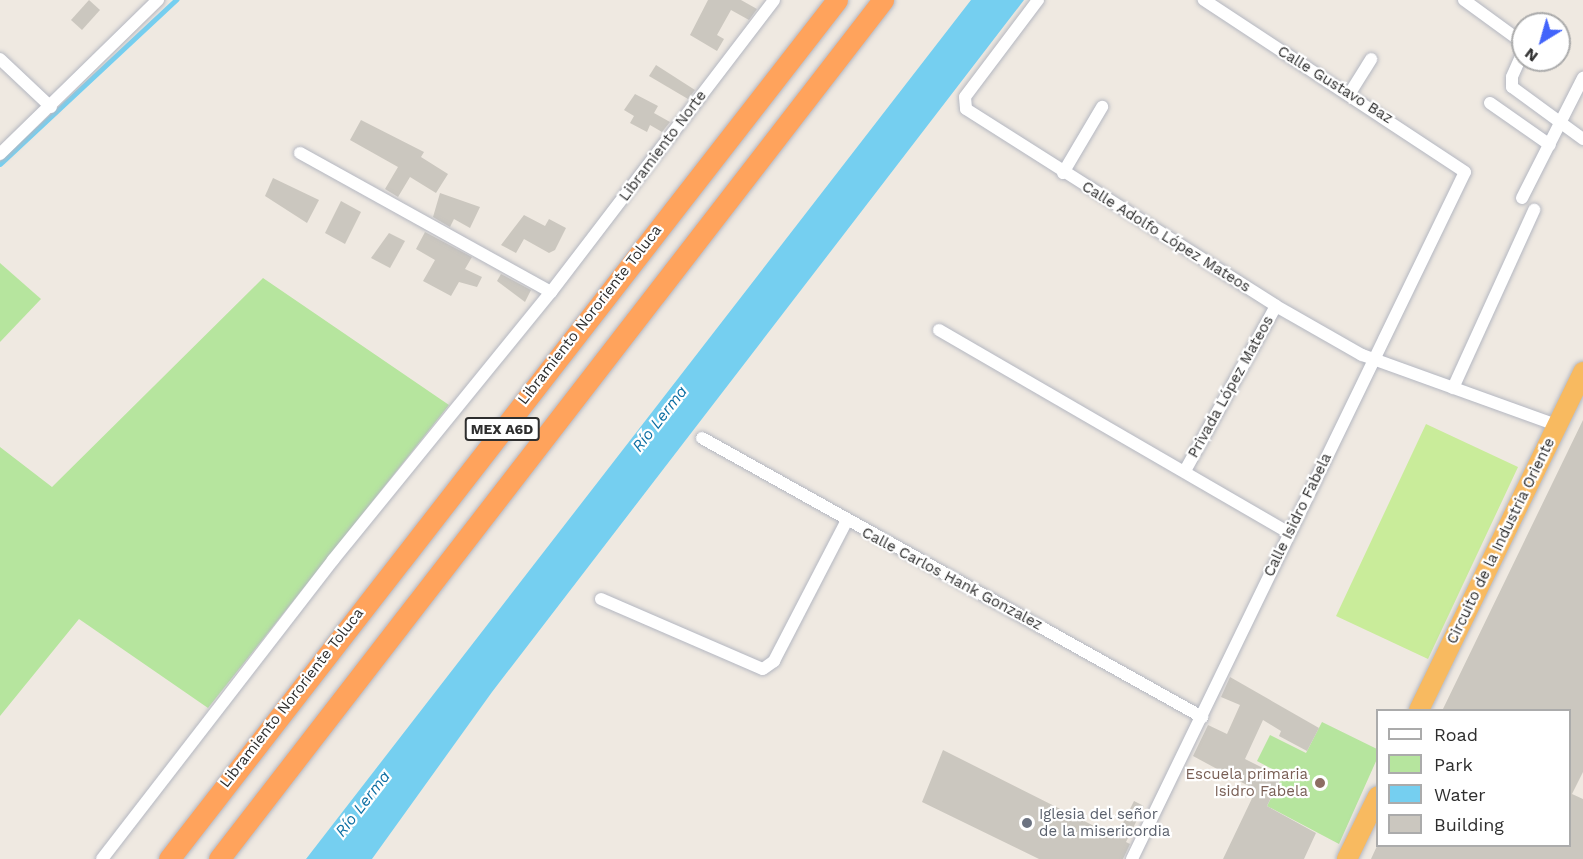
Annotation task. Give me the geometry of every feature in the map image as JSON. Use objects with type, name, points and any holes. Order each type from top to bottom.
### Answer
[{"type":"highway","name":"Libramiento Nororiente Toluca","points":[[169,859],[837,0]]},
{"type":"highway","name":"MEX A6D","points":[[219,859],[883,0]]},
{"type":"highway","name":"Circuito de la Industria Oriente","points":[[1420,709],[1583,372]]},
{"type":"highway","points":[[1347,859],[1376,798]]},
{"type":"street","points":[[0,154],[51,107],[158,0]]},
{"type":"street","name":"Libramiento Norte","points":[[102,859],[333,560],[551,292],[774,0]]},
{"type":"street","name":"Calle Adolfo López Mateos","points":[[1038,0],[963,104],[1063,173],[1276,306],[1362,355],[1376,356],[1453,388],[1556,425]]},
{"type":"street","name":"Calle Gustavo Baz","points":[[1204,0],[1350,93],[1465,172]]},
{"type":"street","points":[[1464,0],[1511,34]]},
{"type":"street","points":[[0,59],[51,107]]},
{"type":"street","points":[[1350,93],[1371,59]]},
{"type":"street","points":[[1514,72],[1512,87],[1560,125],[1583,139]]},
{"type":"street","points":[[1522,198],[1583,78]]},
{"type":"street","points":[[1490,103],[1550,145]]},
{"type":"street","points":[[1063,173],[1102,107]]},
{"type":"street","points":[[300,153],[551,292]]},
{"type":"street","name":"Calle Isidro Fabela","points":[[1132,859],[1465,172]]},
{"type":"street","points":[[1453,388],[1534,210]]},
{"type":"street","name":"Privada López Mateos","points":[[1186,469],[1276,306]]},
{"type":"street","points":[[939,330],[1186,469],[1289,533]]},
{"type":"street","name":"Calle Carlos Hank Gonzalez","points":[[702,438],[846,522],[1202,717]]},
{"type":"street","points":[[601,598],[764,669],[774,661],[846,522]]},
{"type":"green space","points":[[0,263],[41,299],[0,342]]},
{"type":"green space","points":[[263,278],[449,405],[208,708],[79,619],[0,716],[0,447],[52,487]]},
{"type":"green space","points":[[1426,424],[1518,467],[1428,659],[1336,616]]},
{"type":"green space","points":[[1322,722],[1376,749],[1376,761],[1339,844],[1267,806],[1283,775],[1257,761],[1270,735],[1306,753]]},
{"type":"water","name":"Río Lerma","points":[[971,0],[1024,0],[492,692],[372,859],[306,859]]},
{"type":"building","points":[[89,0],[100,10],[82,30],[71,20]]},
{"type":"building","points":[[708,0],[741,0],[757,9],[749,20],[731,10],[717,35],[724,39],[717,51],[690,35]]},
{"type":"building","points":[[656,65],[695,90],[688,99],[649,76]]},
{"type":"building","points":[[635,94],[658,106],[654,113],[670,122],[662,132],[650,125],[647,132],[630,123],[634,116],[624,110]]},
{"type":"building","points":[[361,120],[424,152],[421,157],[448,174],[436,193],[410,177],[398,197],[385,189],[398,167],[350,140]]},
{"type":"building","points":[[273,178],[319,200],[307,223],[265,196]]},
{"type":"building","points":[[440,193],[480,207],[470,228],[454,219],[450,227],[433,217]]},
{"type":"building","points":[[341,201],[361,212],[345,244],[325,233]]},
{"type":"building","points":[[524,215],[545,226],[549,219],[566,228],[555,250],[549,253],[524,239],[516,253],[501,245]]},
{"type":"building","points":[[425,232],[472,257],[465,269],[482,277],[477,287],[459,282],[451,296],[423,281],[435,260],[416,249]]},
{"type":"building","points":[[389,233],[405,241],[390,268],[371,258]]},
{"type":"building","points":[[501,274],[531,290],[525,302],[497,281]]},
{"type":"building","points":[[1583,420],[1583,772],[1572,794],[1583,799],[1583,859],[1371,859],[1377,847],[1571,847],[1571,709],[1443,709]]},
{"type":"building","points":[[1230,677],[1319,728],[1307,751],[1279,736],[1281,731],[1263,720],[1245,759],[1281,777],[1267,806],[1316,833],[1304,859],[1223,859],[1256,790],[1193,756],[1208,725],[1227,734],[1240,705],[1221,697]]},
{"type":"building","name":"Iglesia del señor de la misericordia","points":[[943,750],[1116,837],[1134,801],[1144,806],[1126,842],[1130,844],[1123,859],[1039,859],[922,802]]},
{"type":"waterway","points":[[0,164],[176,0]]},
{"type":"place","name":"Escuela primaria Isidro Fabela","points":[[1320,783]]},
{"type":"place","name":"Iglesia del señor de la misericordia","points":[[1027,823]]}]
